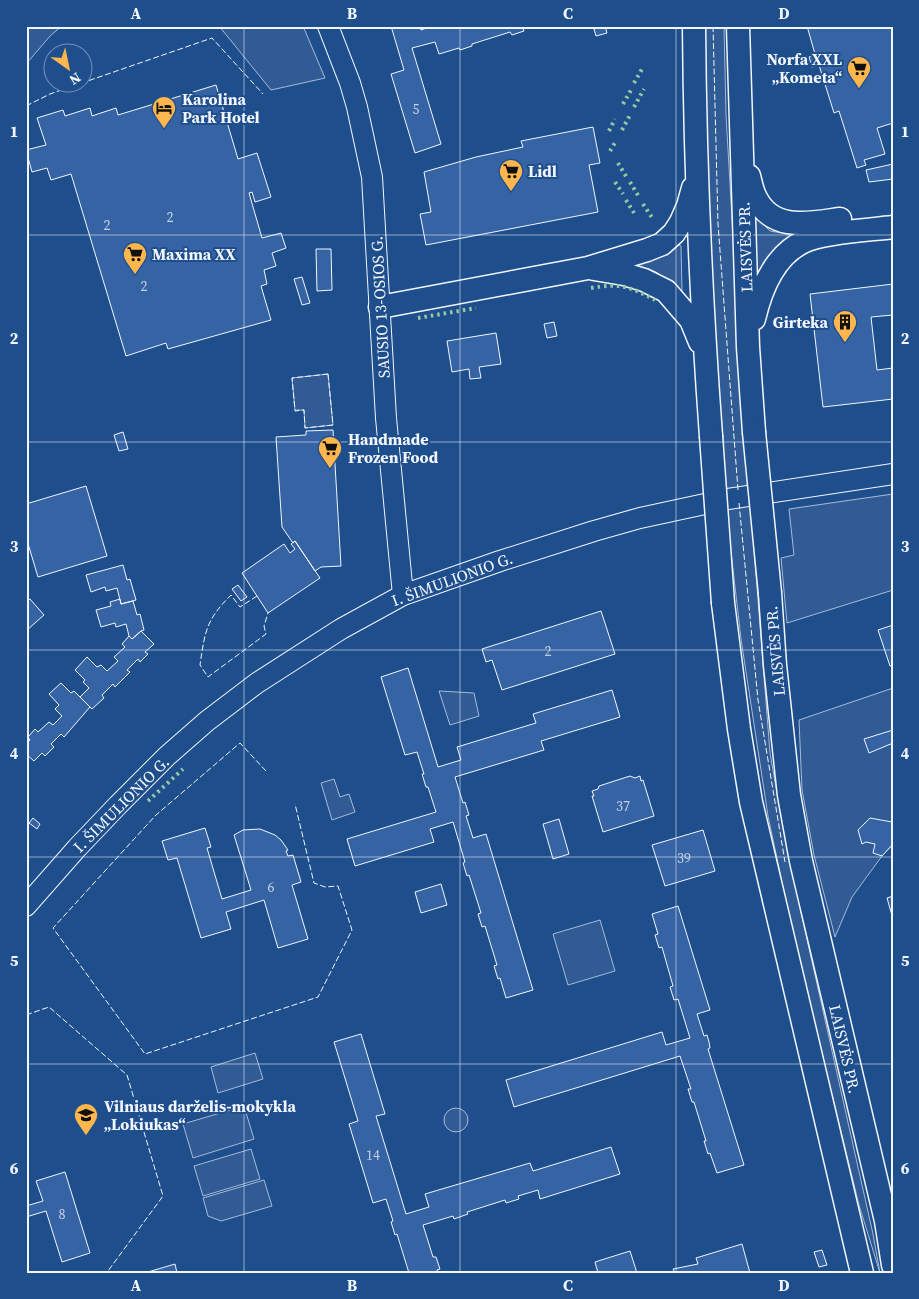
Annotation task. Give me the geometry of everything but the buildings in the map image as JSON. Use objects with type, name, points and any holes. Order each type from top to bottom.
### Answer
[{"type":"main road","points":[[694,26],[697,170],[705,356],[722,603],[739,729],[752,802],[862,1273]]},
{"type":"main road","name":"LAISVĖS PR.","points":[[738,26],[748,347],[775,664],[789,795],[801,861],[886,1221],[893,1265]]},
{"type":"main road","points":[[741,152],[756,198],[764,210],[776,218],[799,224],[893,211]]},
{"type":"main road","points":[[380,307],[588,268],[662,244],[674,233],[681,222],[688,206],[697,170]]},
{"type":"main road","points":[[748,347],[764,283],[793,249],[805,241],[821,236],[893,227]]},
{"type":"main road","points":[[588,268],[631,276],[644,280],[666,292],[691,320],[705,356]]},
{"type":"main road","points":[[886,1221],[893,1243]]},
{"type":"main road","points":[[852,1224],[855,1273]]},
{"type":"street","name":"SAUSIO 13-OSIOS G.","points":[[328,26],[350,83],[370,167],[386,418],[403,594]]},
{"type":"street","name":"I. ŠIMULIONIO G.","points":[[26,906],[118,805],[167,756],[207,721],[257,683],[341,629],[403,594],[500,560],[640,518],[728,499],[893,474]]},
{"type":"shaded area","points":[[26,26],[62,26],[45,42],[42,42],[42,45],[26,64]]},
{"type":"shaded area","points":[[219,26],[303,26],[325,78],[271,90]]},
{"type":"shaded area","points":[[702,26],[724,26],[726,115],[743,409],[770,753],[802,917],[873,1234],[880,1273],[859,1205],[794,939],[768,816],[741,639],[723,482],[710,278]]},
{"type":"shaded area","points":[[749,210],[770,231],[793,235],[770,256],[753,282]]},
{"type":"shaded area","points":[[679,245],[681,246],[682,291],[656,272],[637,265],[637,263],[667,255]]},
{"type":"shaded area","points":[[328,374],[333,425],[305,428],[304,410],[295,410],[292,378]]},
{"type":"shaded area","points":[[893,494],[893,590],[787,623],[781,558],[794,555],[789,509]]},
{"type":"shaded area","points":[[893,688],[893,844],[852,897],[835,937],[814,855],[802,790],[799,720]]},
{"type":"shaded area","points":[[439,691],[474,693],[479,716],[450,725]]},
{"type":"shaded area","points":[[334,779],[340,797],[349,794],[355,812],[332,820],[321,783]]},
{"type":"shaded area","points":[[600,920],[615,971],[568,985],[553,934]]},
{"type":"shaded area","points":[[255,1053],[263,1079],[218,1093],[211,1067]]},
{"type":"shaded area","points":[[244,1106],[254,1139],[193,1158],[183,1124]]},
{"type":"shaded area","points":[[456,1108],[465,1111],[468,1120],[465,1129],[456,1132],[447,1129],[444,1120],[447,1111]]},
{"type":"shaded area","points":[[251,1149],[260,1179],[203,1196],[194,1166]]},
{"type":"shaded area","points":[[264,1180],[272,1206],[221,1221],[208,1216],[203,1198]]},
{"type":"hedge","points":[[634,83],[642,69]]},
{"type":"hedge","points":[[634,107],[644,89]]},
{"type":"hedge","points":[[623,104],[631,90]]},
{"type":"hedge","points":[[622,130],[630,115]]},
{"type":"hedge","points":[[609,131],[615,119]]},
{"type":"hedge","points":[[610,151],[616,141]]},
{"type":"hedge","points":[[618,163],[627,178]]},
{"type":"hedge","points":[[615,182],[623,194]]},
{"type":"hedge","points":[[630,182],[639,197]]},
{"type":"hedge","points":[[626,200],[634,213]]},
{"type":"hedge","points":[[643,204],[653,219]]},
{"type":"hedge","points":[[591,288],[624,287],[655,300]]},
{"type":"hedge","points":[[418,318],[476,308]]},
{"type":"hedge","points":[[148,801],[183,769]]},
{"type":"fence","points":[[713,26],[718,224],[738,490]]},
{"type":"fence","points":[[26,106],[50,94],[212,38],[263,94]]},
{"type":"fence","points":[[328,374],[333,425],[305,428],[304,410],[295,411],[292,378],[328,374]]},
{"type":"fence","points":[[739,503],[758,700],[785,862]]},
{"type":"fence","points":[[257,596],[240,607],[231,595],[216,612],[205,635],[200,665],[208,677],[266,634],[264,626],[268,613]]},
{"type":"fence","points":[[266,771],[240,743],[156,815],[53,928],[145,1054],[318,997],[352,930],[338,886],[325,887],[314,883],[295,804]]},
{"type":"fence","points":[[26,1015],[49,1007],[127,1075],[163,1196],[108,1271],[101,1273]]},
{"type":"place","name":"Norfa XXL „Kometa“","points":[[859,89]]},
{"type":"place","name":"Karolina Park Hotel","points":[[164,129]]},
{"type":"place","name":"Lidl","points":[[511,192]]},
{"type":"place","name":"Maxima XX","points":[[135,275]]},
{"type":"place","name":"Girteka","points":[[845,343]]},
{"type":"place","name":"Handmade Frozen Food","points":[[330,469]]},
{"type":"place","name":"Vilniaus darželis-mokykla „Lokiukas“","points":[[86,1136]]}]
